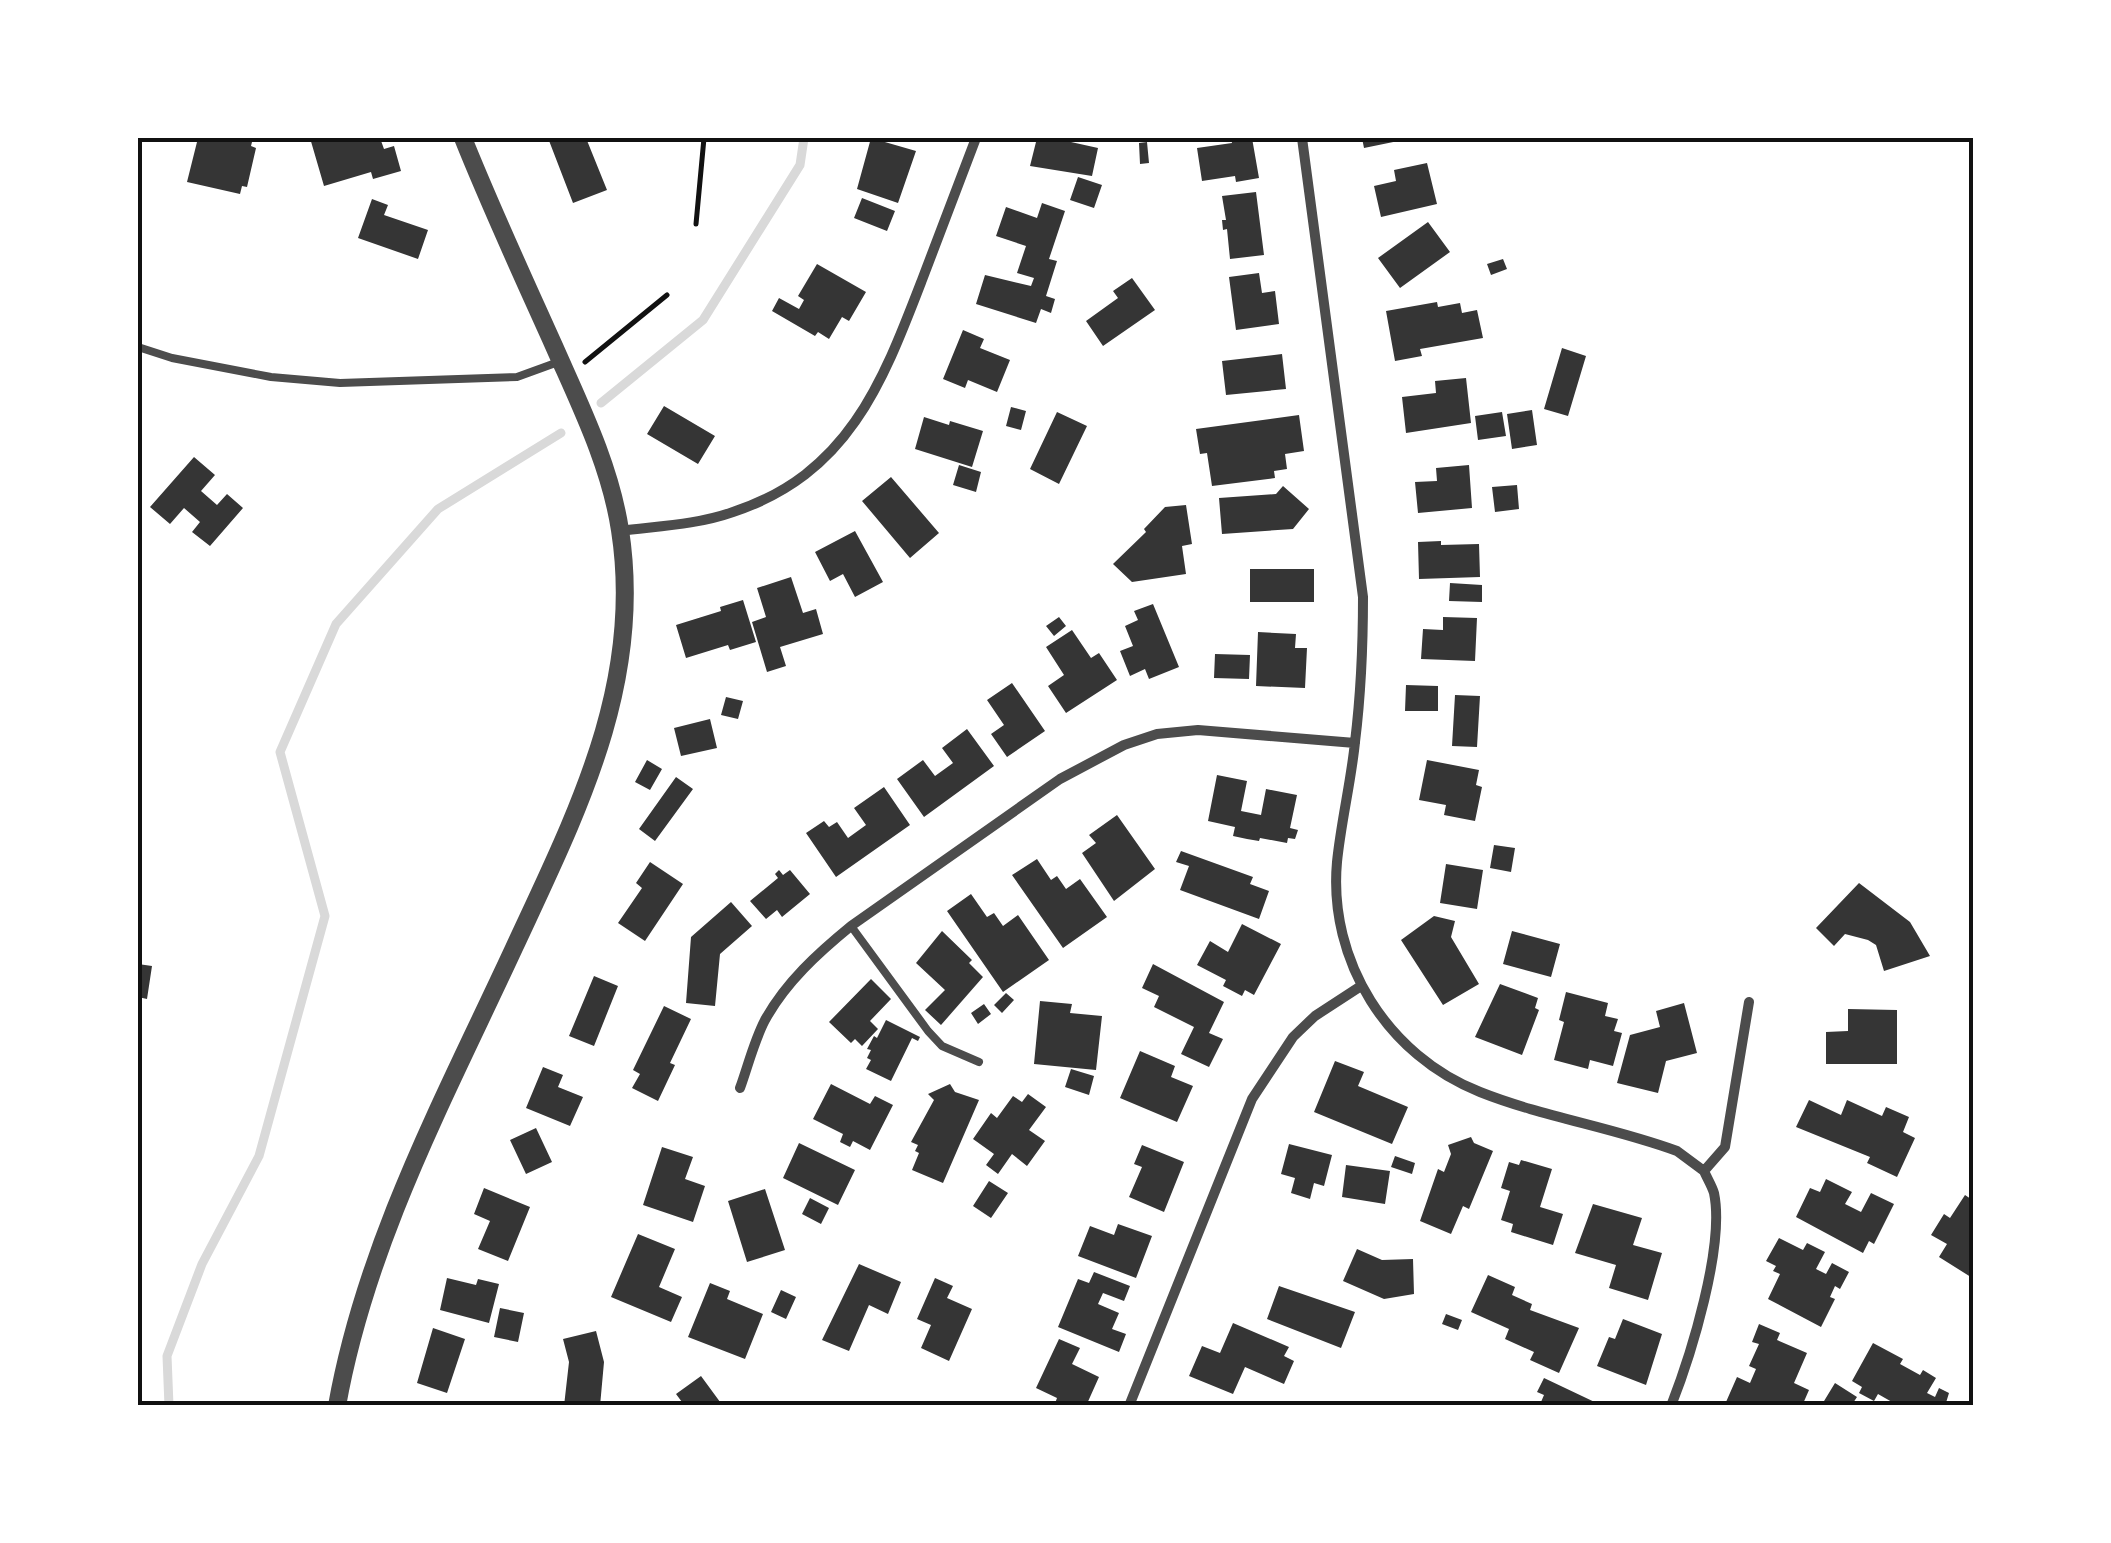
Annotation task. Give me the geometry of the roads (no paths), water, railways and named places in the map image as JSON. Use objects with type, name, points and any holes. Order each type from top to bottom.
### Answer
[{"type":"street","points":[[337,1406],[374,1258],[593,772],[616,687],[622,643],[620,531],[605,470],[587,418],[463,138]]},
{"type":"street","points":[[620,531],[695,522],[734,512],[806,474],[838,443],[866,410],[888,367],[976,138]]},
{"type":"street","points":[[1302,138],[1363,597],[1363,658],[1355,743],[1337,865],[1338,913],[1347,950],[1360,986],[1383,1021],[1412,1051],[1438,1070],[1479,1092],[1652,1142],[1704,1171],[1714,1192],[1710,1264],[1698,1322],[1671,1406]]},
{"type":"street","points":[[740,1088],[763,1022],[784,990],[816,956],[851,926],[1060,778],[1124,744],[1157,734],[1198,730],[1355,743]]},
{"type":"street","points":[[1129,1406],[1252,1099],[1292,1037],[1314,1016],[1360,986]]},
{"type":"street","points":[[1704,1171],[1725,1147],[1749,1002]]},
{"type":"lane","points":[[138,347],[172,358],[271,377],[340,383],[517,378],[564,369]]},
{"type":"lane","points":[[851,926],[942,1046],[979,1062]]},
{"type":"waterway","points":[[601,403],[703,320],[800,165],[804,138]]},
{"type":"waterway","points":[[169,1406],[167,1356],[202,1264],[259,1156],[325,916],[280,752],[336,624],[438,509],[561,433]]}]
